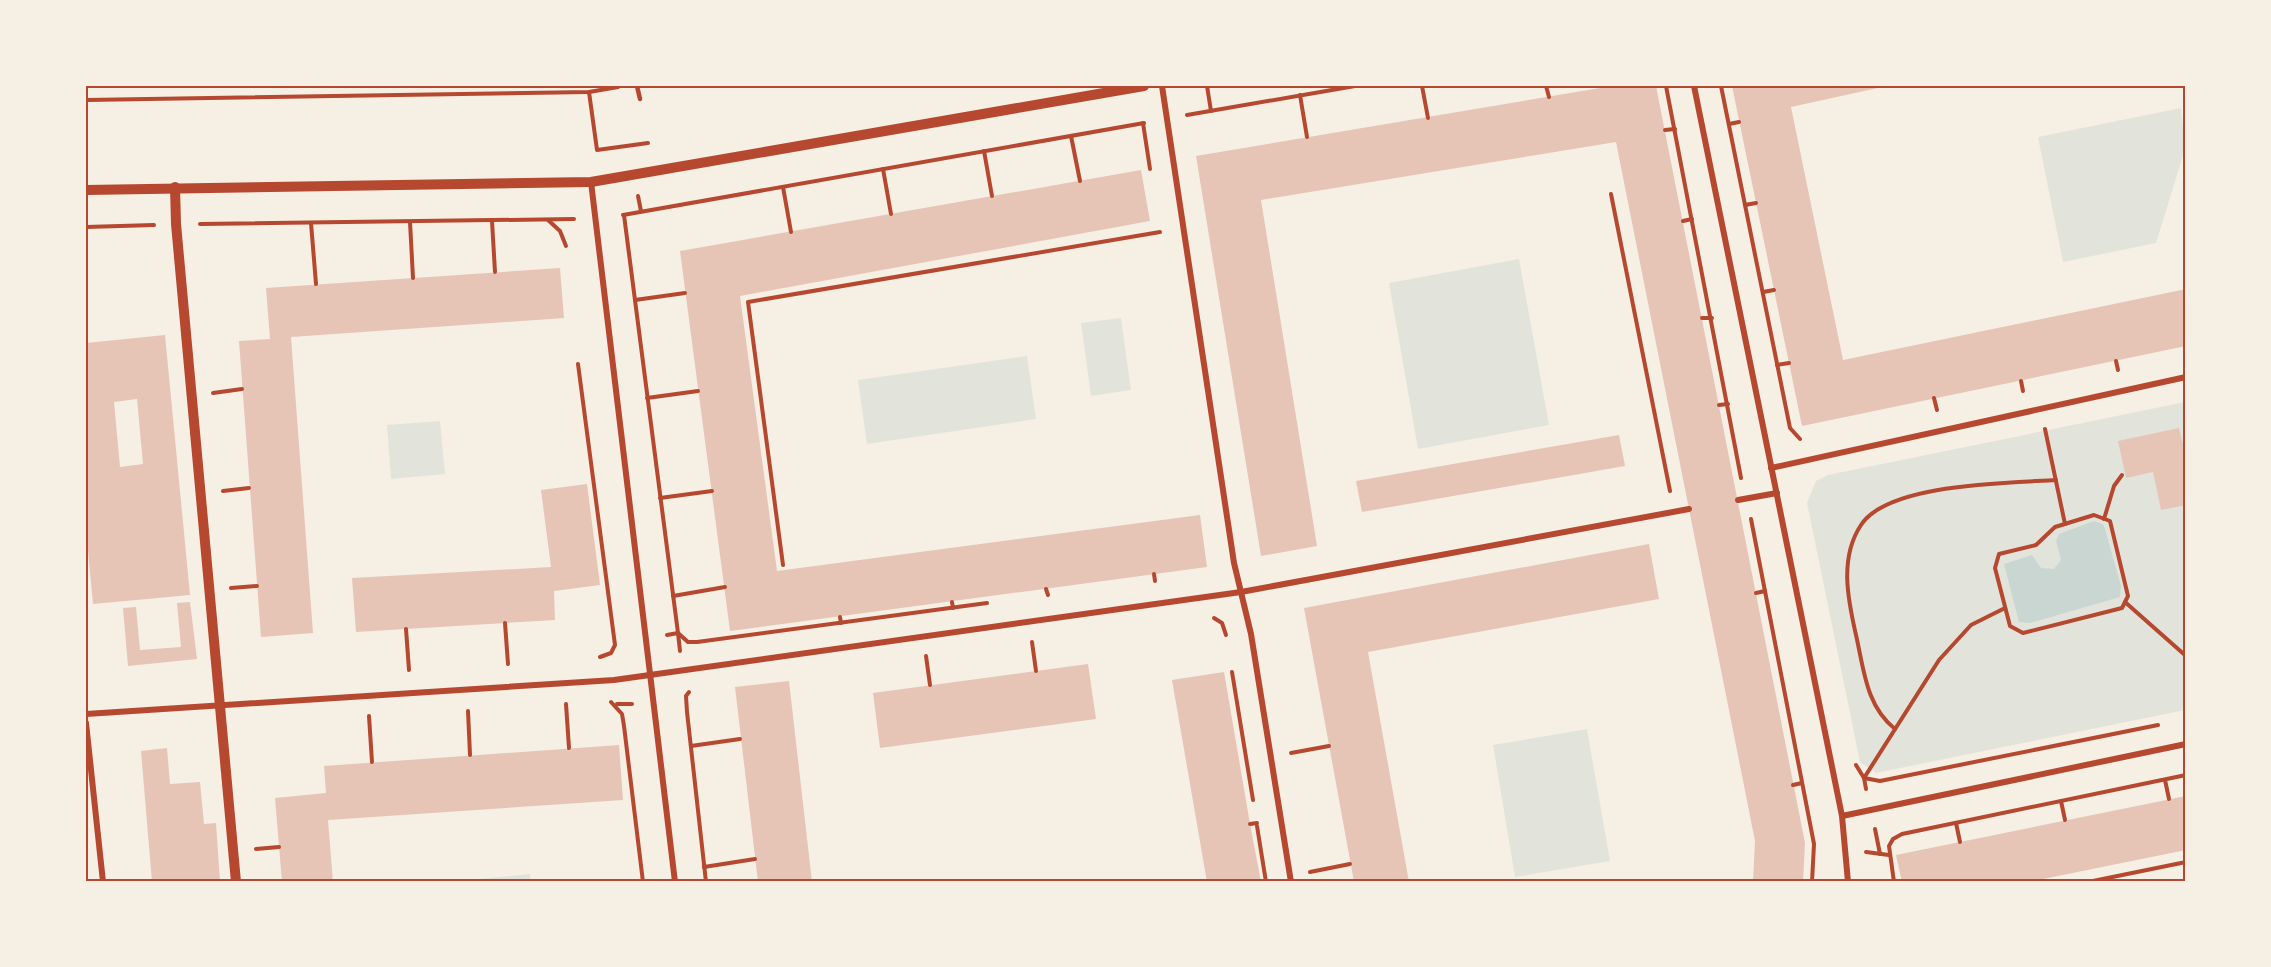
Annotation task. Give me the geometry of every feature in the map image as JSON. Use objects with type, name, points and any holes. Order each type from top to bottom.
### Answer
[{"type":"street","points":[[86,190],[591,182],[1144,86]]},
{"type":"street","points":[[1162,86],[1234,563],[1251,634],[1291,882]]},
{"type":"street","points":[[1694,86],[1842,816],[1848,882]]},
{"type":"street","points":[[591,182],[675,882]]},
{"type":"street","points":[[175,187],[176,224],[236,882]]},
{"type":"street","points":[[1771,468],[2186,377]]},
{"type":"street","points":[[1738,500],[1777,493]]},
{"type":"street","points":[[86,714],[614,680],[1241,592],[1689,509]]},
{"type":"street","points":[[86,723],[103,882]]},
{"type":"street","points":[[1842,816],[2186,744]]},
{"type":"lane","points":[[637,86],[640,99]]},
{"type":"path","points":[[86,100],[589,92],[628,86]]},
{"type":"path","points":[[1207,86],[1211,111]]},
{"type":"path","points":[[1422,86],[1428,118]]},
{"type":"path","points":[[1546,86],[1549,97]]},
{"type":"path","points":[[1666,86],[1743,478],[1734,479]]},
{"type":"path","points":[[1721,86],[1790,428],[1795,436],[1809,442]]},
{"type":"path","points":[[589,92],[597,150],[648,143]]},
{"type":"path","points":[[1300,95],[1307,137]]},
{"type":"path","points":[[1188,123],[1195,114]]},
{"type":"path","points":[[1729,124],[1739,122]]},
{"type":"path","points":[[1143,123],[1151,177]]},
{"type":"path","points":[[1665,130],[1675,129]]},
{"type":"path","points":[[1071,136],[1080,181]]},
{"type":"path","points":[[984,151],[992,196]]},
{"type":"path","points":[[883,169],[891,214]]},
{"type":"path","points":[[783,187],[791,232]]},
{"type":"path","points":[[1611,194],[1670,491]]},
{"type":"path","points":[[1745,205],[1756,203]]},
{"type":"path","points":[[624,215],[678,633],[688,642],[988,603]]},
{"type":"path","points":[[1683,221],[1692,219]]},
{"type":"path","points":[[549,220],[560,231],[566,246]]},
{"type":"path","points":[[492,221],[495,272]]},
{"type":"path","points":[[1158,221],[1162,243]]},
{"type":"path","points":[[410,222],[413,278]]},
{"type":"path","points":[[311,223],[316,284]]},
{"type":"path","points":[[200,231],[205,224]]},
{"type":"path","points":[[783,565],[748,302],[1160,232]]},
{"type":"path","points":[[1763,292],[1774,290]]},
{"type":"path","points":[[635,300],[685,293]]},
{"type":"path","points":[[1702,318],[1712,318]]},
{"type":"path","points":[[2108,376],[2119,373],[2116,361]]},
{"type":"path","points":[[1777,365],[1789,363]]},
{"type":"path","points":[[578,364],[615,645],[611,653],[591,658]]},
{"type":"path","points":[[2021,381],[2024,394]]},
{"type":"path","points":[[206,393],[242,389]]},
{"type":"path","points":[[647,398],[698,391]]},
{"type":"path","points":[[2013,397],[2034,392]]},
{"type":"path","points":[[1934,398],[1938,414],[1948,411]]},
{"type":"path","points":[[1719,405],[1728,404]]},
{"type":"path","points":[[2055,423],[2044,426],[2066,524]]},
{"type":"path","points":[[2104,519],[2114,486],[2122,475]]},
{"type":"path","points":[[1895,729],[1883,720],[1872,704],[1847,596],[1849,554],[1861,524],[1888,504],[1928,490],[2056,480]]},
{"type":"path","points":[[216,491],[249,488]]},
{"type":"path","points":[[1659,493],[1678,489]]},
{"type":"path","points":[[660,498],[712,491]]},
{"type":"path","points":[[2094,515],[2110,521],[2128,596],[2122,608],[2023,633],[2010,626],[1995,568],[1999,554],[2036,545],[2055,527],[2066,524],[2094,515]]},
{"type":"path","points":[[1742,518],[1750,516],[1784,688],[1814,844],[1812,882]]},
{"type":"path","points":[[1155,574],[1155,581]]},
{"type":"path","points":[[1145,582],[1166,579]]},
{"type":"path","points":[[225,589],[257,586]]},
{"type":"path","points":[[673,596],[725,587]]},
{"type":"path","points":[[1046,589],[1048,595]]},
{"type":"path","points":[[1756,593],[1765,591]]},
{"type":"path","points":[[1036,597],[1058,594]]},
{"type":"path","points":[[952,602],[952,608]]},
{"type":"path","points":[[2125,602],[2186,656]]},
{"type":"path","points":[[1864,778],[1939,660],[1971,625],[2005,608]]},
{"type":"path","points":[[840,617],[841,623]]},
{"type":"path","points":[[1208,617],[1222,623],[1228,646]]},
{"type":"path","points":[[505,623],[508,664]]},
{"type":"path","points":[[406,629],[409,670]]},
{"type":"path","points":[[1020,642],[1043,639]]},
{"type":"path","points":[[1032,640],[1036,671]]},
{"type":"path","points":[[914,656],[937,653]]},
{"type":"path","points":[[926,654],[930,685]]},
{"type":"path","points":[[497,664],[519,663]]},
{"type":"path","points":[[1232,667],[1266,882]]},
{"type":"path","points":[[398,671],[420,670]]},
{"type":"path","points":[[691,688],[686,696],[706,882]]},
{"type":"path","points":[[1776,689],[1784,688]]},
{"type":"path","points":[[608,701],[617,706],[624,726],[644,882]]},
{"type":"path","points":[[555,704],[577,702]]},
{"type":"path","points":[[566,703],[569,748]]},
{"type":"path","points":[[457,710],[479,709]]},
{"type":"path","points":[[468,710],[470,755]]},
{"type":"path","points":[[358,716],[380,715]]},
{"type":"path","points":[[369,716],[372,762]]},
{"type":"path","points":[[1233,722],[1240,721]]},
{"type":"path","points":[[1864,778],[1880,781],[2162,724]]},
{"type":"path","points":[[690,746],[740,739]]},
{"type":"path","points":[[1289,742],[1293,765]]},
{"type":"path","points":[[1291,753],[1329,746]]},
{"type":"path","points":[[1855,761],[1864,778],[1880,854]]},
{"type":"path","points":[[1894,882],[1888,855],[1889,846],[1893,839],[1902,834],[2186,775]]},
{"type":"path","points":[[2165,779],[2169,800]]},
{"type":"path","points":[[1793,784],[1802,783]]},
{"type":"path","points":[[2061,801],[2065,820]]},
{"type":"path","points":[[1250,824],[1257,823]]},
{"type":"path","points":[[1956,823],[1960,842]]},
{"type":"path","points":[[249,850],[279,847]]},
{"type":"path","points":[[705,867],[755,860]]},
{"type":"path","points":[[1308,860],[1312,882]]},
{"type":"path","points":[[2088,882],[2186,862]]},
{"type":"path","points":[[1310,872],[1350,864]]},
{"type":"shaded area","points":[[2181,108],[2185,149],[2156,243],[2063,262],[2038,137]]},
{"type":"shaded area","points":[[1519,259],[1549,425],[1418,449],[1389,283]]},
{"type":"shaded area","points":[[1121,318],[1131,390],[1091,396],[1081,323]]},
{"type":"shaded area","points":[[1027,356],[1036,419],[867,444],[858,380]]},
{"type":"shaded area","points":[[2185,402],[2185,710],[1876,773],[1860,762],[1807,503],[1816,481],[1828,475]]},
{"type":"shaded area","points":[[440,421],[445,474],[391,479],[387,425]]},
{"type":"shaded area","points":[[2094,521],[2103,524],[2105,529],[2121,586],[2120,597],[2030,623],[2019,622],[2004,564],[2032,555],[2041,568],[2054,569],[2061,560],[2056,541],[2059,534]]},
{"type":"shaded area","points":[[1587,729],[1610,861],[1515,877],[1493,745]]},
{"type":"shaded area","points":[[530,874],[531,881],[458,881]]},
{"type":"building","points":[[1612,86],[1656,86],[1805,843],[1803,882],[1753,882],[1755,841],[1616,142],[1261,200],[1317,546],[1261,556],[1196,156]]},
{"type":"building","points":[[1732,86],[1887,86],[1791,107],[1843,360],[2186,289],[2186,346],[1802,426]]},
{"type":"building","points":[[1141,170],[1150,221],[740,296],[777,571],[1200,515],[1207,567],[730,631],[680,251]]},
{"type":"building","points":[[560,268],[564,318],[291,337],[313,633],[261,637],[239,341],[270,339],[266,288]]},
{"type":"building","points":[[165,335],[190,595],[93,604],[86,529],[86,343]],"holes":[[[137,399],[143,464],[120,467],[114,402]]]},
{"type":"building","points":[[2179,428],[2186,456],[2186,505],[2161,510],[2153,472],[2126,478],[2118,441]]},
{"type":"building","points":[[1619,435],[1625,466],[1362,512],[1356,481]]},
{"type":"building","points":[[587,484],[600,585],[554,591],[555,620],[356,632],[352,578],[551,567],[541,490]]},
{"type":"building","points":[[1649,544],[1659,599],[1368,652],[1409,882],[1354,882],[1304,608]]},
{"type":"building","points":[[190,602],[197,659],[128,666],[123,608],[136,607],[140,650],[181,647],[177,603]]},
{"type":"building","points":[[1088,664],[1096,719],[880,748],[873,693]]},
{"type":"building","points":[[1224,672],[1261,882],[1207,882],[1172,680]]},
{"type":"building","points":[[789,681],[812,882],[758,882],[735,687]]},
{"type":"building","points":[[619,745],[623,800],[328,820],[333,882],[282,882],[275,798],[326,793],[324,766]]},
{"type":"building","points":[[167,748],[170,784],[200,782],[204,824],[216,823],[220,882],[152,882],[141,751]]},
{"type":"building","points":[[2186,796],[2186,850],[2028,882],[1902,882],[1896,855]]}]
